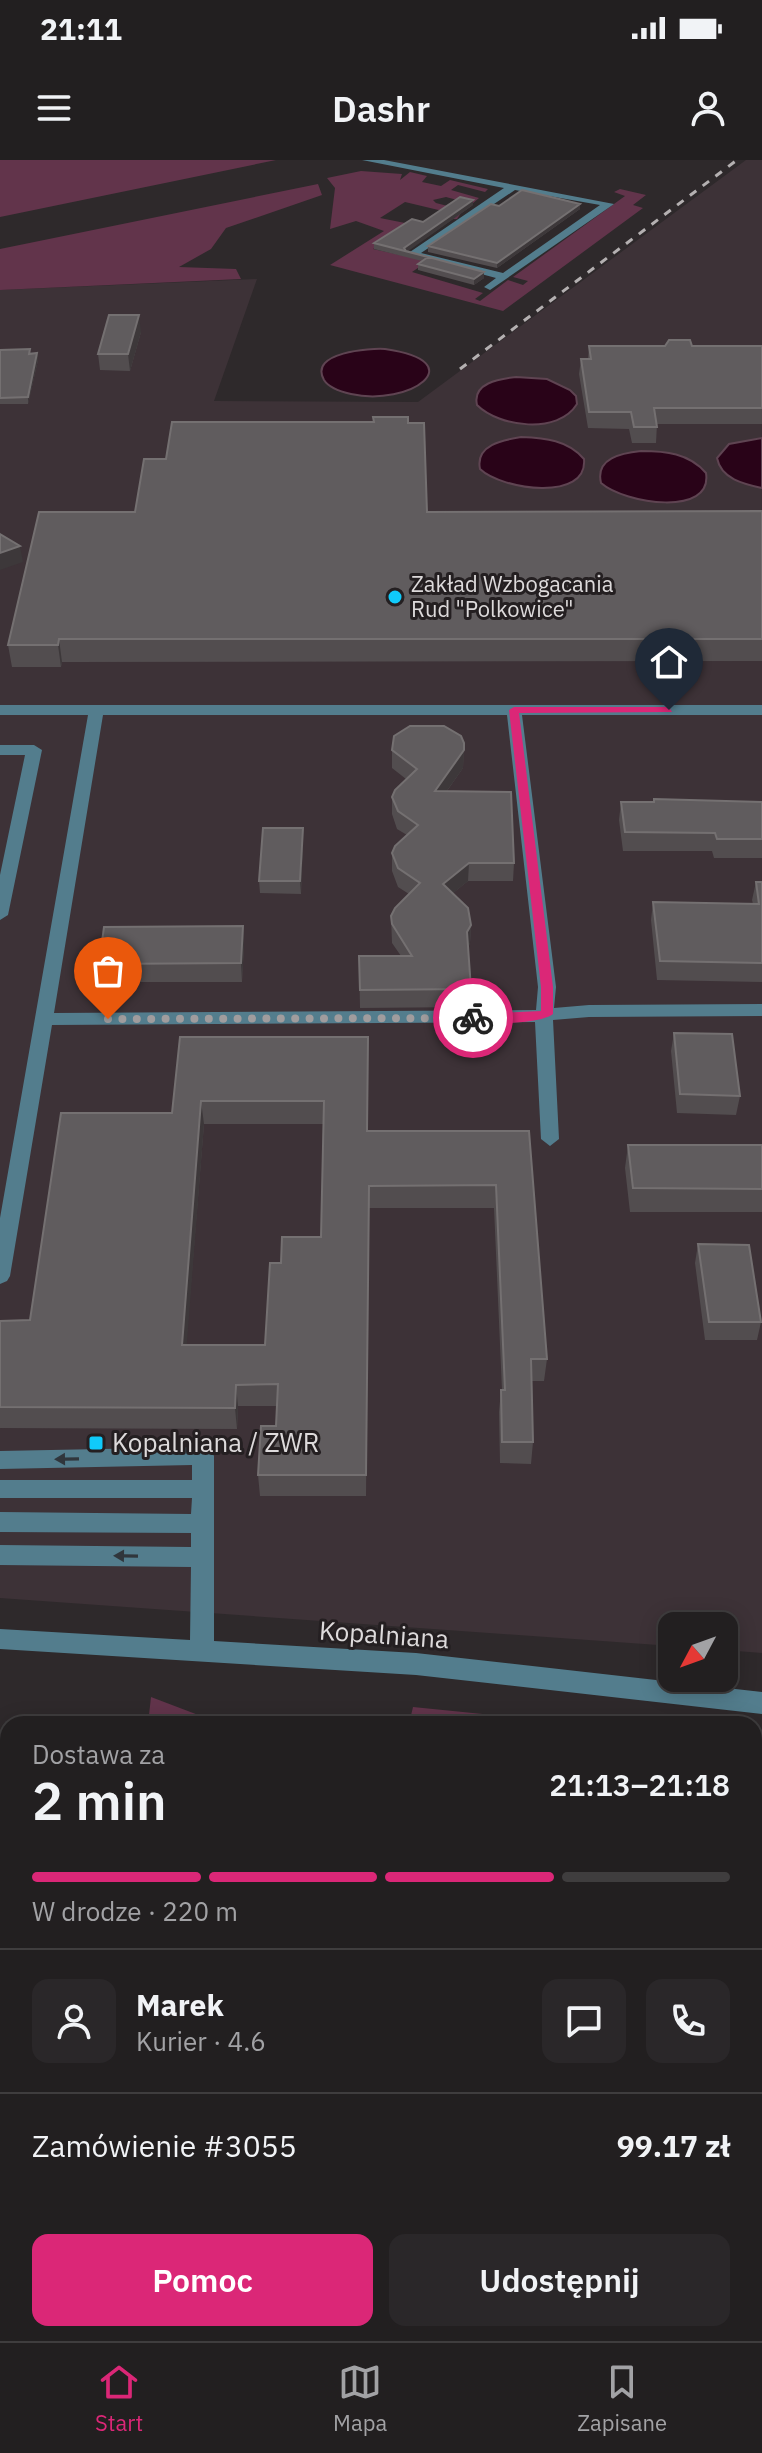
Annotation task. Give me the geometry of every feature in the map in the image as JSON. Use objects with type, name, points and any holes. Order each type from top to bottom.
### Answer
[{"type":"street","points":[[367,160],[609,204]]},
{"type":"street","points":[[388,164],[438,160]]},
{"type":"street","points":[[505,277],[412,254],[514,186]]},
{"type":"street","points":[[490,287],[621,195]]},
{"type":"street","points":[[0,710],[762,710]]},
{"type":"street","points":[[0,1276],[96,710]]},
{"type":"street","points":[[514,710],[547,987],[543,1040],[550,1139]]},
{"type":"street","points":[[0,750],[34,750],[0,915]]},
{"type":"street","points":[[45,1019],[517,1018],[547,1014],[762,1010]]},
{"type":"street","points":[[0,1460],[203,1456],[202,1651]]},
{"type":"street","points":[[0,1489],[203,1489]]},
{"type":"street","points":[[0,1522],[203,1524]]},
{"type":"street","points":[[0,1555],[204,1557]]},
{"type":"street","name":"Kopalniana","points":[[0,1639],[416,1664],[762,1703]]},
{"type":"shaded area","points":[[0,160],[276,160],[0,217]]},
{"type":"shaded area","points":[[746,160],[762,160],[762,1653],[738,1651],[738,1612],[658,1612],[658,1645],[0,1598],[0,290],[257,279],[214,401],[418,402]]},
{"type":"shaded area","points":[[361,171],[402,174],[400,180],[410,172],[427,176],[422,182],[441,186],[450,180],[488,189],[485,192],[458,185],[451,190],[479,198],[472,204],[446,197],[433,200],[463,210],[457,219],[453,219],[451,213],[405,202],[380,218],[410,224],[373,249],[428,261],[412,272],[483,293],[475,299],[480,301],[508,280],[523,285],[528,281],[513,277],[625,196],[614,192],[620,189],[646,195],[633,205],[643,208],[503,311],[330,265],[384,231],[356,221],[330,229],[335,188],[327,178]]},
{"type":"shaded area","points":[[318,184],[322,195],[226,228],[211,249],[179,267],[236,269],[241,279],[0,290],[0,249]]},
{"type":"shaded area","points":[[385,349],[412,355],[426,363],[429,372],[424,381],[411,389],[373,396],[340,391],[324,380],[321,371],[325,363],[333,358],[355,351]]},
{"type":"shaded area","points":[[516,377],[547,379],[570,390],[576,396],[577,404],[568,414],[543,424],[513,423],[487,413],[477,405],[483,387]]},
{"type":"shaded area","points":[[521,437],[547,439],[571,448],[584,459],[582,473],[573,482],[542,488],[506,482],[480,469],[486,449],[499,442]]},
{"type":"shaded area","points":[[762,438],[762,488],[734,479],[723,471],[717,458],[729,444]]},
{"type":"shaded area","points":[[641,451],[668,453],[692,461],[706,473],[704,487],[696,496],[665,502],[629,496],[601,483],[600,475],[606,462],[618,455]]},
{"type":"shaded area","points":[[151,1697],[201,1716],[149,1716]]},
{"type":"shaded area","points":[[413,1707],[503,1716],[411,1716]]},
{"type":"building","points":[[522,190],[580,204],[497,263],[428,246],[491,204],[499,206]]},
{"type":"building","points":[[460,197],[473,200],[404,248],[484,272],[474,279],[418,264],[428,257],[374,243],[412,219],[423,222]]},
{"type":"building","points":[[109,315],[139,315],[128,354],[98,354]]},
{"type":"building","points":[[669,340],[690,340],[692,346],[762,346],[762,408],[654,408],[657,427],[634,427],[631,412],[589,412],[581,359],[591,359],[589,346],[665,346]]},
{"type":"building","points":[[30,349],[29,354],[37,353],[28,397],[0,398],[0,350]]},
{"type":"building","name":"Zakład Wzbogacania Rud \"Polkowice\"","points":[[373,417],[408,417],[408,423],[424,423],[427,512],[762,511],[762,639],[59,639],[58,645],[8,645],[39,512],[135,512],[144,459],[166,459],[172,422],[374,422]]},
{"type":"building","points":[[0,534],[20,546],[0,553]]},
{"type":"building","points":[[410,726],[444,726],[461,736],[464,743],[464,750],[435,791],[511,792],[514,863],[469,863],[443,884],[468,908],[471,989],[360,990],[359,956],[412,956],[392,924],[391,916],[420,883],[398,868],[392,853],[395,846],[418,825],[398,811],[392,797],[395,790],[417,769],[392,750],[394,736]]},
{"type":"building","points":[[654,799],[762,802],[762,839],[717,839],[715,833],[625,832],[621,802],[654,802]]},
{"type":"building","points":[[263,828],[303,828],[300,881],[259,881]]},
{"type":"building","points":[[756,882],[762,882],[762,963],[660,961],[653,902],[759,904]]},
{"type":"building","points":[[243,926],[241,963],[99,964],[104,927]]},
{"type":"building","points":[[674,1033],[732,1034],[740,1096],[680,1094]]},
{"type":"building","points":[[180,1037],[368,1037],[367,1131],[529,1131],[547,1359],[531,1359],[533,1442],[502,1442],[501,1390],[505,1390],[496,1185],[369,1186],[366,1475],[258,1475],[261,1426],[276,1426],[278,1384],[236,1385],[235,1408],[0,1407],[0,1321],[30,1320],[61,1113],[172,1113]],"holes":[[[201,1101],[324,1101],[321,1237],[282,1237],[281,1263],[270,1263],[265,1345],[182,1345]]]},
{"type":"building","points":[[628,1145],[762,1145],[762,1189],[633,1188]]},
{"type":"building","points":[[698,1244],[749,1245],[761,1322],[709,1322]]},
{"type":"railway","points":[[460,369],[737,160]]},
{"type":"way so far","points":[[108,1019],[473,1018]]},
{"type":"place","name":"Zakład Wzbogacania Rud \"Polkowice\"","points":[[395,597]]},
{"type":"place","name":"Kopalniana / ZWR","points":[[96,1443]]},
{"type":"route","points":[[473,1018],[547,1014],[547,987],[514,710],[669,710]]}]
